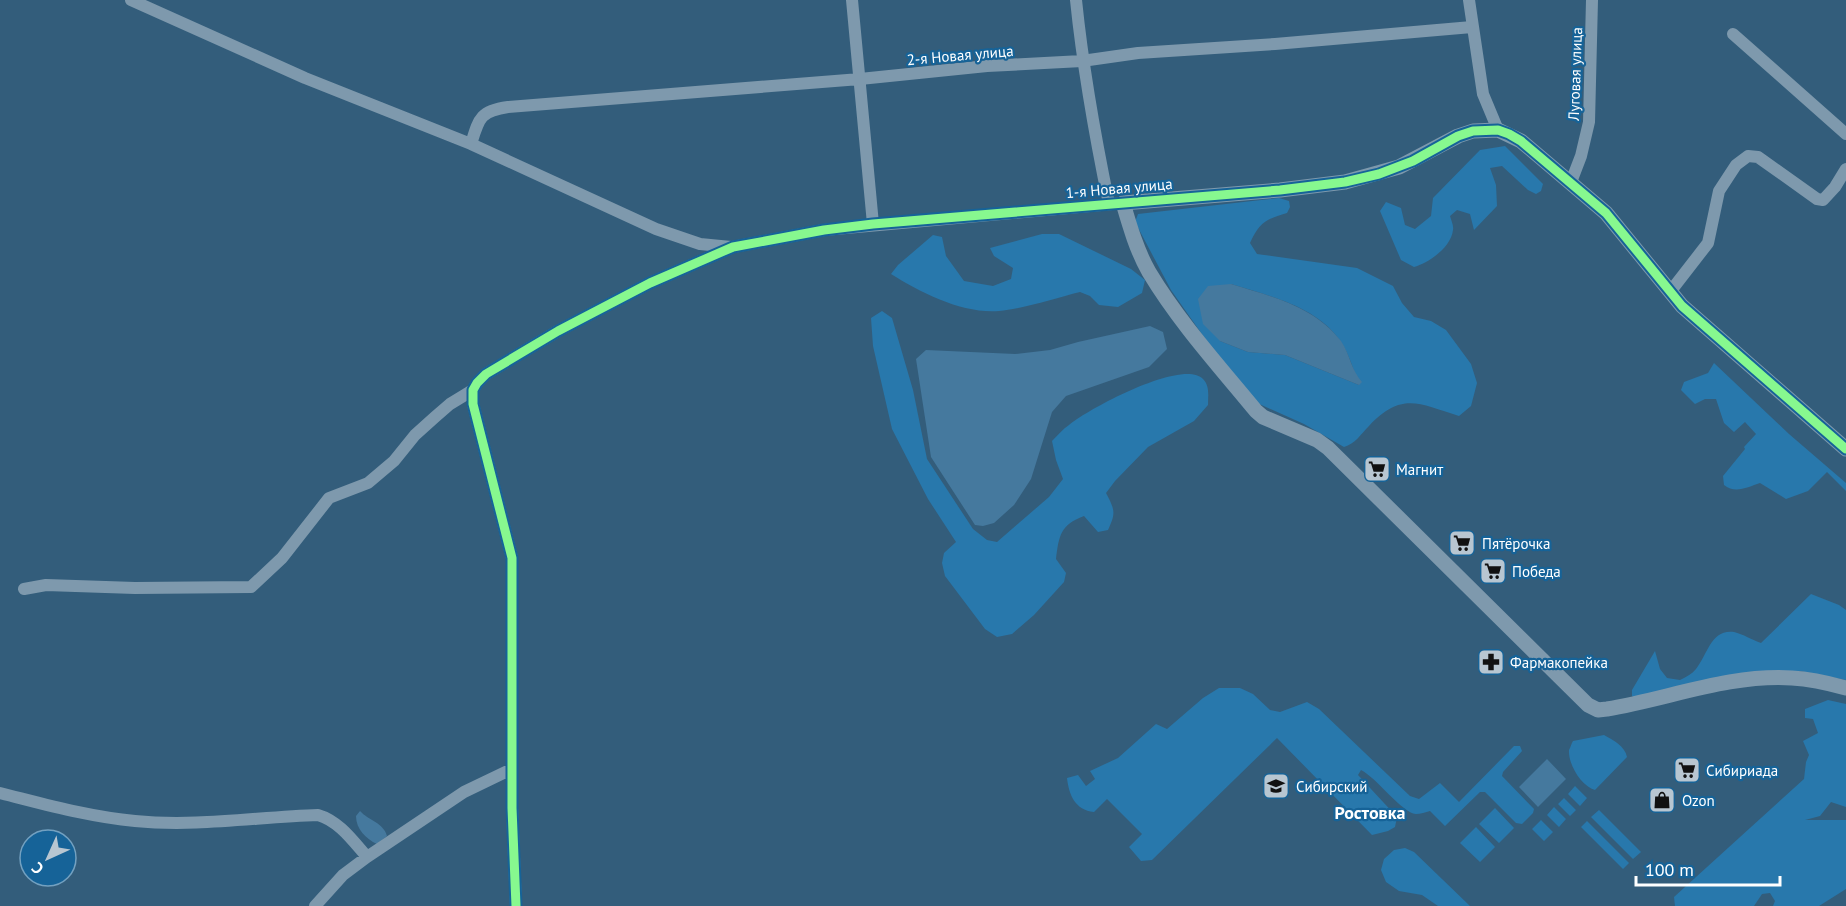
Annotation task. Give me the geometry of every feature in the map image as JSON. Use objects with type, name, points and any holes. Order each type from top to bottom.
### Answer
[{"type":"street","points":[[131,0],[305,78],[471,144],[656,229],[700,244],[733,247]]},
{"type":"street","points":[[852,0],[873,224]]},
{"type":"street","points":[[1076,0],[1082,61],[1093,129],[1116,204],[1148,271],[1168,302],[1256,411],[1263,417],[1317,440],[1328,448],[1588,705],[1598,710],[1690,690],[1758,679],[1791,678],[1846,688]]},
{"type":"street","points":[[1469,0],[1484,94],[1498,130],[1521,141],[1617,224],[1670,292],[1697,320],[1846,449]]},
{"type":"street","name":"Луговая улица","points":[[1571,182],[1581,156],[1589,122],[1592,0]]},
{"type":"street","name":"2-я Новая улица","points":[[471,144],[477,123],[483,114],[493,109],[860,79],[987,66],[1082,61],[1138,53],[1264,45],[1472,27]]},
{"type":"street","points":[[1733,34],[1846,134]]},
{"type":"street","name":"1-я Новая улица","points":[[733,247],[824,230],[873,224],[1280,190],[1345,182],[1399,167],[1458,136],[1473,131],[1498,130]]},
{"type":"street","points":[[1670,292],[1708,243],[1719,191],[1736,165],[1748,156],[1758,157],[1817,199],[1823,200],[1835,187],[1846,169]]},
{"type":"street","points":[[24,589],[46,585],[135,588],[250,587],[282,558],[329,498],[368,483],[394,461],[415,435],[450,404],[473,390],[486,374],[558,331],[650,283],[733,247]]},
{"type":"street","points":[[473,390],[476,418],[512,558],[512,769],[516,906]]},
{"type":"street","points":[[315,906],[343,875],[367,857],[464,792],[512,769]]},
{"type":"street","points":[[0,793],[93,815],[136,821],[209,823],[318,815],[334,823],[367,857]]},
{"type":"shaded area","points":[[1505,146],[1543,184],[1541,191],[1536,194],[1528,190],[1502,166],[1490,168],[1496,185],[1497,206],[1474,230],[1470,214],[1457,210],[1450,216],[1453,227],[1451,237],[1438,254],[1414,267],[1401,260],[1380,211],[1386,202],[1401,208],[1405,225],[1415,229],[1431,216],[1433,198],[1480,150]]},
{"type":"shaded area","points":[[1279,198],[1289,201],[1290,207],[1287,213],[1274,217],[1260,226],[1250,243],[1257,254],[1357,268],[1393,286],[1402,303],[1414,317],[1431,321],[1446,330],[1471,364],[1477,383],[1471,406],[1459,416],[1422,405],[1401,404],[1381,415],[1355,441],[1344,447],[1304,424],[1257,403],[1225,367],[1171,290],[1135,222],[1138,214]],"holes":[[[1231,284],[1276,298],[1319,319],[1341,342],[1359,385],[1285,355],[1248,352],[1220,341]]]},
{"type":"shaded area","points":[[1042,234],[1059,234],[1131,269],[1145,280],[1142,293],[1118,307],[1099,305],[1090,296],[1080,292],[1018,308],[985,311],[943,301],[891,274],[898,265],[933,235],[942,237],[946,256],[964,281],[993,286],[1011,279],[1013,268],[994,256],[990,248]]},
{"type":"shaded area","points":[[1231,284],[1290,304],[1318,319],[1341,341],[1362,382],[1359,385],[1285,355],[1248,352],[1220,341],[1203,324],[1198,299],[1208,286]]},
{"type":"shaded area","points":[[882,311],[892,318],[913,390],[927,459],[973,529],[987,540],[997,542],[1049,497],[1063,479],[1052,441],[1079,418],[1136,388],[1176,375],[1192,374],[1203,379],[1207,385],[1208,405],[1194,421],[1148,447],[1106,493],[1113,512],[1108,530],[1098,532],[1084,516],[1065,527],[1058,544],[1056,559],[1066,573],[1064,582],[1034,615],[1012,634],[997,637],[985,629],[945,576],[942,563],[944,553],[956,542],[928,499],[892,429],[873,346],[871,318]]},
{"type":"shaded area","points":[[1150,326],[1163,332],[1167,349],[1149,367],[1066,396],[1052,412],[1031,479],[1014,505],[994,523],[983,526],[975,525],[931,457],[916,359],[926,350],[1015,354],[1050,350]]},
{"type":"shaded area","points":[[1714,363],[1789,434],[1846,483],[1846,491],[1827,472],[1808,491],[1786,499],[1760,483],[1737,489],[1724,485],[1723,476],[1756,434],[1745,422],[1734,432],[1724,423],[1716,399],[1705,399],[1695,404],[1681,390],[1684,382],[1708,373]]},
{"type":"shaded area","points":[[1811,594],[1846,610],[1846,680],[1800,671],[1760,673],[1636,699],[1632,696],[1632,690],[1655,651],[1660,669],[1667,678],[1680,680],[1696,669],[1715,638],[1720,634],[1734,632],[1761,643]]},
{"type":"shaded area","points":[[1219,688],[1240,688],[1253,694],[1270,710],[1280,712],[1307,702],[1319,709],[1410,796],[1419,799],[1440,783],[1459,802],[1514,746],[1520,746],[1522,751],[1502,776],[1534,809],[1533,813],[1522,824],[1516,823],[1485,792],[1480,792],[1445,826],[1430,811],[1416,814],[1404,808],[1361,770],[1358,775],[1397,817],[1395,827],[1372,835],[1277,738],[1152,860],[1141,861],[1129,847],[1142,834],[1107,799],[1094,812],[1082,808],[1071,796],[1067,778],[1078,775],[1086,786],[1095,779],[1090,771],[1118,758],[1156,724],[1167,729],[1203,698]]},
{"type":"shaded area","points":[[1828,700],[1846,704],[1846,807],[1831,802],[1820,816],[1805,820],[1846,820],[1846,889],[1819,906],[1773,906],[1775,901],[1770,893],[1762,894],[1754,906],[1675,906],[1674,897],[1804,779],[1809,755],[1803,741],[1818,733],[1813,719],[1805,718],[1805,709]]},
{"type":"shaded area","points":[[1604,735],[1615,741],[1627,757],[1595,790],[1585,784],[1576,774],[1569,750],[1573,741]]},
{"type":"shaded area","points":[[1547,759],[1566,779],[1538,807],[1519,787]]},
{"type":"shaded area","points":[[1575,786],[1587,798],[1580,806],[1568,794]]},
{"type":"shaded area","points":[[1564,798],[1576,810],[1570,816],[1558,804]]},
{"type":"shaded area","points":[[1554,807],[1566,819],[1559,827],[1547,815]]},
{"type":"shaded area","points":[[1495,808],[1514,828],[1499,843],[1479,824]]},
{"type":"shaded area","points":[[1599,810],[1641,852],[1633,859],[1591,817]]},
{"type":"shaded area","points":[[360,811],[383,828],[387,836],[377,844],[360,829],[356,816]]},
{"type":"shaded area","points":[[1541,820],[1553,832],[1544,841],[1532,829]]},
{"type":"shaded area","points":[[1587,821],[1629,863],[1623,869],[1581,827]]},
{"type":"shaded area","points":[[1476,827],[1495,847],[1480,862],[1460,843]]},
{"type":"shaded area","points":[[1405,848],[1414,852],[1470,906],[1438,906],[1422,895],[1399,891],[1386,882],[1381,870],[1384,859],[1394,850]]},
{"type":"cycle path","points":[[516,906],[512,808],[512,558],[473,404],[473,390],[486,374],[558,331],[650,283],[733,247],[824,230],[873,224],[1280,190],[1345,182],[1379,174],[1413,161],[1458,136],[1473,131],[1498,130],[1521,141],[1606,213],[1682,306],[1846,449]]},
{"type":"place","name":"Магнит","points":[[1377,469]]},
{"type":"place","name":"Пятёрочка","points":[[1462,543]]},
{"type":"place","name":"Победа","points":[[1493,571]]},
{"type":"place","name":"Фармакопейка","points":[[1491,662]]},
{"type":"place","name":"Сибириада","points":[[1687,770]]},
{"type":"place","name":"Сибирский","points":[[1276,786]]},
{"type":"place","name":"Ozon","points":[[1662,800]]},
{"type":"district","name":"Ростовка","points":[[1370,812]]}]
